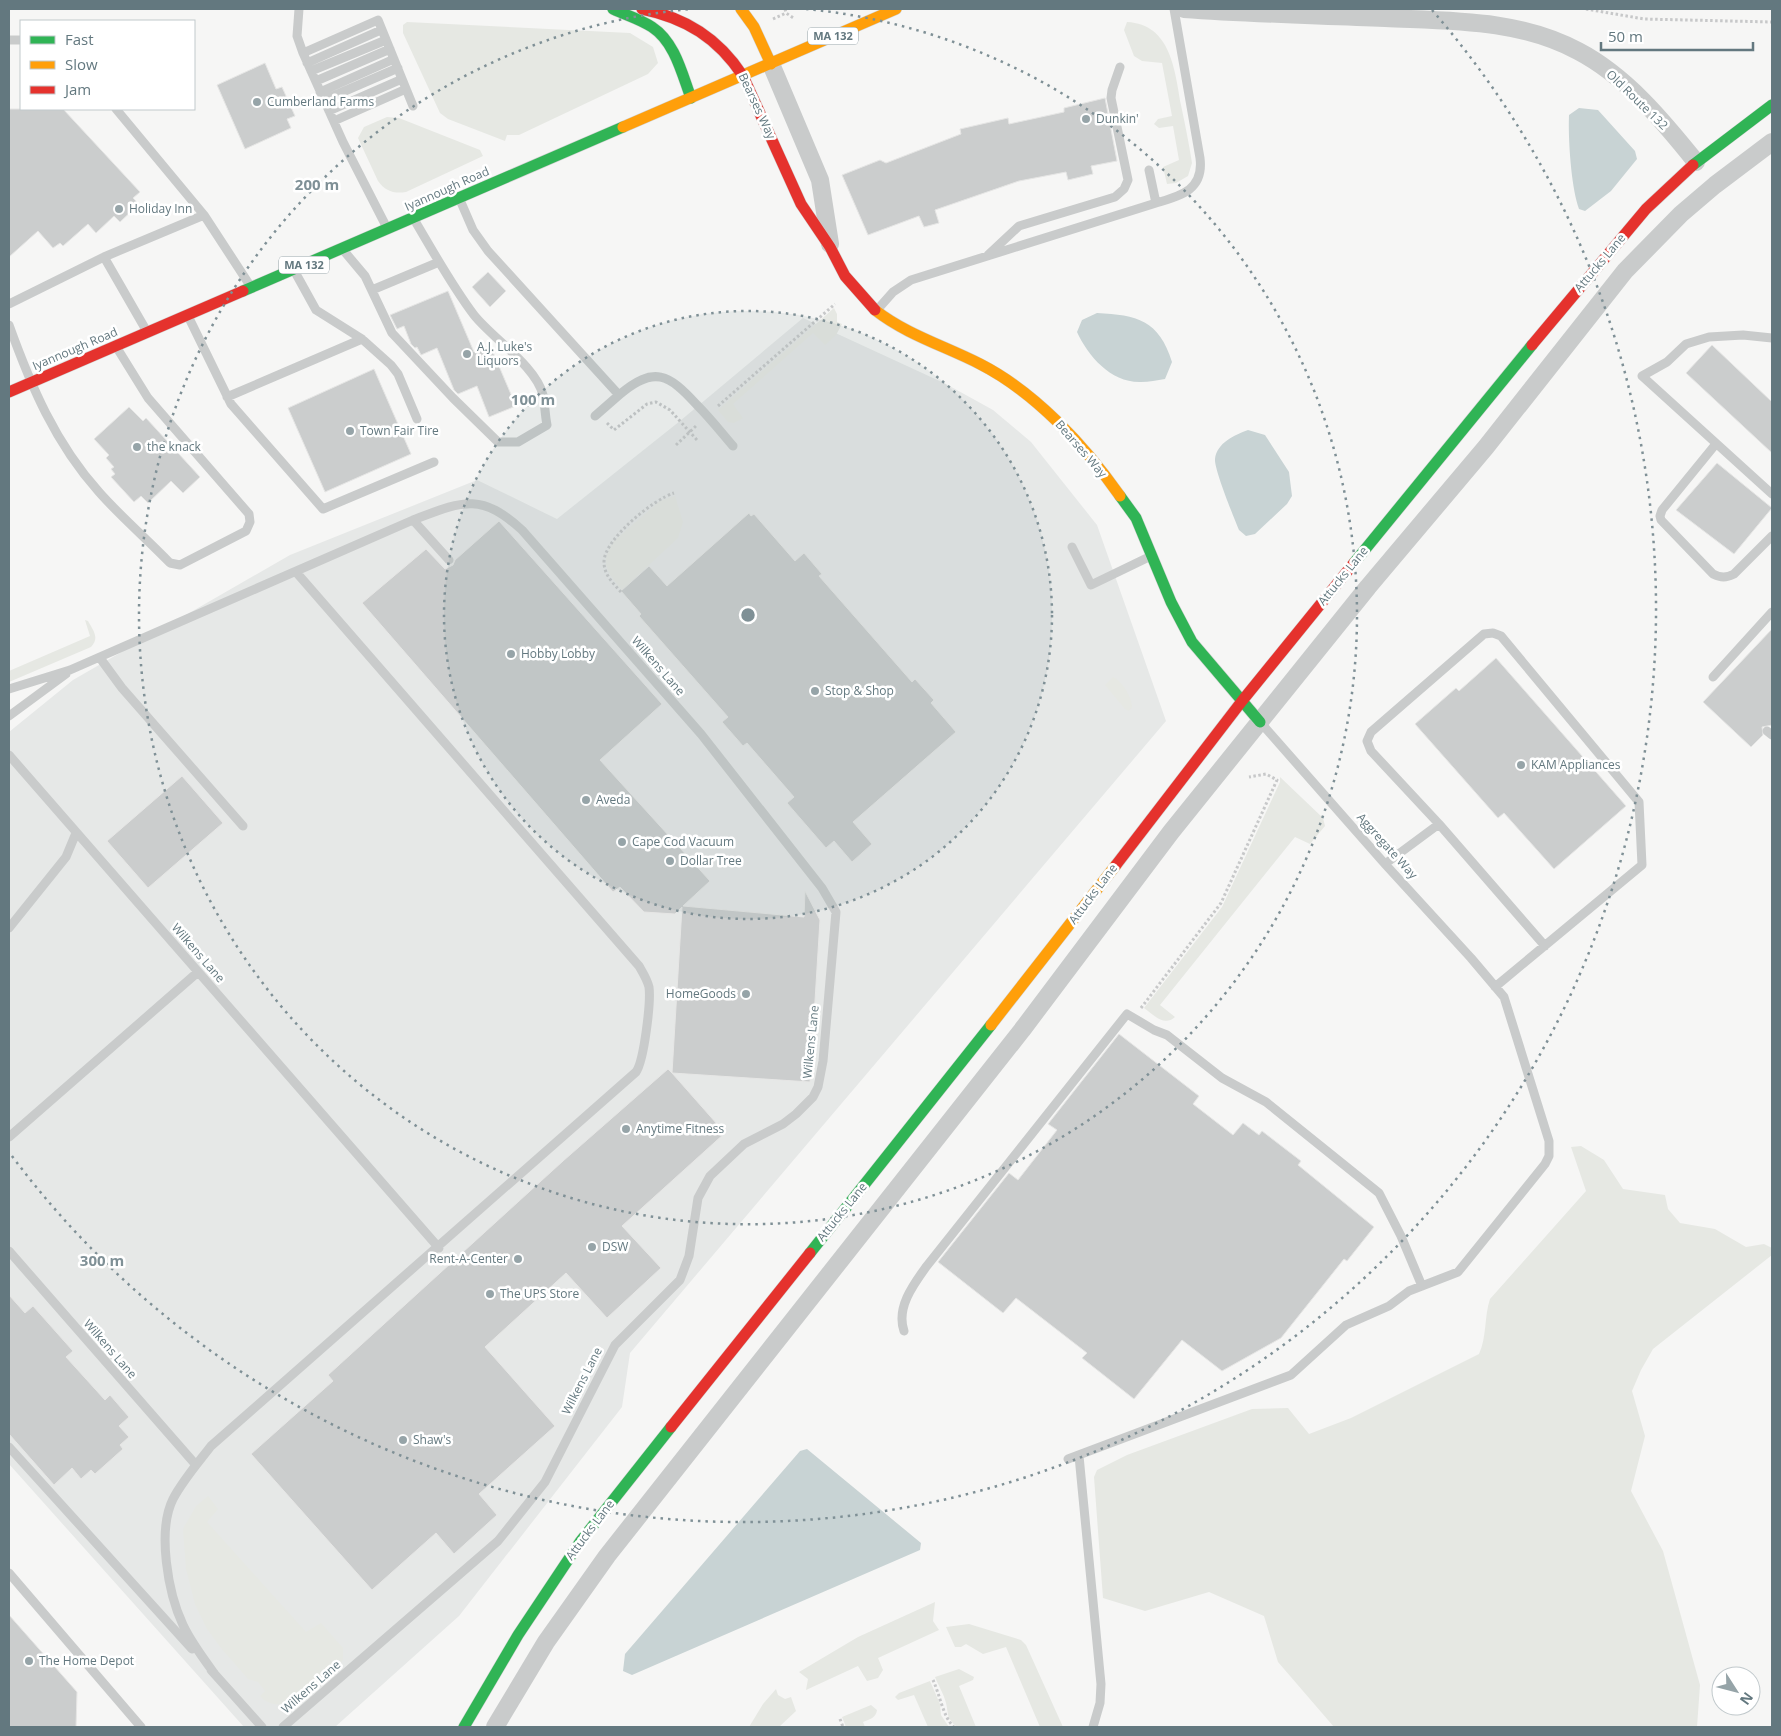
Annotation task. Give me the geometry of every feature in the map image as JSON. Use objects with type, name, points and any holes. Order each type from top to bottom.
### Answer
[{"type":"street","points":[[613,9],[653,28],[660,34],[670,49],[691,98]]},
{"type":"street","name":"Bearses Way","points":[[642,9],[682,18],[702,30],[724,48],[743,76],[801,204],[830,247],[845,276],[876,311],[899,327],[994,371],[1027,393],[1057,421],[1116,490],[1136,518],[1154,555],[1171,602],[1184,630],[1260,722]]},
{"type":"street","name":"Bearses Way","points":[[741,9],[754,27],[820,180],[830,247]]},
{"type":"street","name":"Iyannough Road","points":[[9,392],[896,9]]},
{"type":"street","name":"Old Route 132","points":[[1184,9],[1470,22],[1518,29],[1541,35],[1578,51],[1613,74],[1647,106],[1696,162]]},
{"type":"street","name":"Attucks Lane","points":[[464,1727],[518,1635],[580,1542],[1044,958],[1242,701],[1623,235],[1671,184],[1696,162],[1772,105]]},
{"type":"street","name":"Attucks Lane","points":[[495,1727],[546,1642],[612,1548],[1022,1030],[1171,832],[1380,573],[1486,447],[1625,271],[1681,214],[1715,185],[1772,142]]},
{"type":"lane","points":[[299,9],[297,36],[303,53],[329,111],[388,229]]},
{"type":"lane","points":[[876,311],[902,284],[1173,198],[1188,190],[1200,176],[1201,167],[1174,9]]},
{"type":"lane","points":[[303,53],[378,20],[414,106]]},
{"type":"lane","points":[[309,67],[381,30]]},
{"type":"lane","points":[[309,67],[386,40]]},
{"type":"lane","points":[[316,81],[390,49]]},
{"type":"lane","points":[[322,96],[396,64]]},
{"type":"lane","points":[[986,256],[1019,226],[1114,197],[1124,189],[1127,176],[1112,98],[1112,90],[1120,67]]},
{"type":"lane","points":[[329,111],[402,79]]},
{"type":"lane","points":[[334,121],[406,89]]},
{"type":"lane","points":[[117,110],[204,215],[251,288]]},
{"type":"lane","points":[[1149,170],[1156,203]]},
{"type":"lane","points":[[459,198],[473,230],[488,251],[619,395]]},
{"type":"lane","points":[[9,304],[104,257],[204,215]]},
{"type":"lane","points":[[342,249],[365,276],[392,332],[414,358],[498,442],[518,442],[546,425],[543,394],[539,385],[519,358],[478,320],[439,262],[414,218]]},
{"type":"lane","points":[[104,257],[148,333]]},
{"type":"lane","points":[[372,290],[439,262]]},
{"type":"lane","points":[[294,270],[316,310],[362,339],[383,356],[398,374],[416,419]]},
{"type":"lane","points":[[188,316],[227,397],[236,410],[323,509],[434,462]]},
{"type":"lane","points":[[9,325],[30,383],[67,449],[99,492],[170,563],[180,565],[246,531],[250,522],[250,514],[148,398],[116,346]]},
{"type":"lane","points":[[1772,338],[1743,335],[1709,337],[1686,344],[1667,362],[1642,376],[1715,445],[1772,494]]},
{"type":"lane","points":[[227,397],[362,339]]},
{"type":"lane","points":[[597,415],[619,395],[643,379],[658,377],[673,380],[733,446]]},
{"type":"lane","points":[[1715,445],[1662,510],[1660,516],[1665,526],[1712,574],[1727,578],[1734,574],[1772,536]]},
{"type":"lane","name":"Wilkens Lane","points":[[70,670],[414,520],[457,504],[470,503],[497,510],[518,526],[701,734],[822,888],[836,912],[823,1061],[818,1087],[806,1105],[783,1124],[744,1144],[710,1176],[698,1198],[689,1256],[680,1280],[615,1345],[545,1482],[498,1541],[284,1727]]},
{"type":"lane","points":[[414,520],[449,560]]},
{"type":"lane","points":[[1072,546],[1091,585],[1154,555]]},
{"type":"lane","points":[[214,1673],[182,1624],[175,1602],[164,1538],[165,1525],[173,1499],[196,1465],[223,1436],[439,1248],[636,1072],[642,1060],[649,989],[646,977],[639,966],[296,572]]},
{"type":"lane","points":[[1713,677],[1772,612]]},
{"type":"lane","points":[[1496,987],[1642,865],[1639,802],[1501,636],[1493,633],[1484,634],[1371,732],[1367,741],[1371,752],[1439,824],[1545,946]]},
{"type":"lane","points":[[100,658],[122,688],[243,826]]},
{"type":"lane","points":[[9,689],[70,670]]},
{"type":"lane","points":[[9,716],[70,670]]},
{"type":"lane","name":"Aggregate Way","points":[[1260,722],[1496,987],[1506,1002],[1548,1141],[1549,1156],[1546,1164],[1462,1268],[1422,1286]]},
{"type":"lane","name":"Wilkens Lane","points":[[9,756],[439,1248]]},
{"type":"lane","points":[[1385,864],[1439,824]]},
{"type":"lane","points":[[9,928],[66,857],[76,833]]},
{"type":"lane","points":[[9,1137],[198,972]]},
{"type":"lane","points":[[904,1331],[901,1314],[905,1302],[926,1267],[1127,1014],[1154,1030],[1167,1035],[1222,1078],[1266,1102],[1379,1193],[1401,1236],[1422,1286],[1409,1291],[1389,1306],[1346,1325],[1291,1375],[1079,1456],[1068,1458]]},
{"type":"lane","name":"Wilkens Lane","points":[[9,1251],[196,1465]]},
{"type":"lane","points":[[9,1447],[262,1727]]},
{"type":"lane","points":[[1079,1456],[1101,1684],[1100,1703],[1092,1727]]},
{"type":"lane","points":[[9,1573],[141,1727]]},
{"type":"path","points":[[1586,9],[1644,19],[1772,22]]},
{"type":"path","points":[[770,20],[786,11],[795,19]]},
{"type":"path","points":[[717,407],[835,304]]},
{"type":"path","points":[[597,415],[614,430],[647,404],[656,402],[670,410],[697,440]]},
{"type":"path","points":[[676,445],[698,424]]},
{"type":"path","points":[[621,592],[606,574],[604,563],[606,550],[613,540],[650,506],[660,498],[674,492]]},
{"type":"path","points":[[1134,1018],[1212,916],[1239,866],[1277,780],[1266,774],[1249,777]]},
{"type":"path","points":[[933,1680],[942,1700],[945,1717],[954,1727]]},
{"type":"path","points":[[840,1719],[843,1727]]},
{"type":"shaded area","points":[[407,22],[630,33],[653,47],[658,63],[648,74],[519,135],[507,135],[505,141],[448,119],[440,113],[403,33],[403,25]]},
{"type":"shaded area","points":[[1127,22],[1142,25],[1153,31],[1162,40],[1173,64],[1192,163],[1188,176],[1176,183],[1167,184],[1163,167],[1179,160],[1173,126],[1159,128],[1154,124],[1158,119],[1172,116],[1162,63],[1142,61],[1134,56],[1124,30]]},
{"type":"shaded area","points":[[1579,108],[1598,110],[1635,151],[1637,159],[1611,191],[1585,211],[1579,209],[1576,200],[1570,149],[1569,115]]},
{"type":"shaded area","points":[[387,117],[399,118],[480,150],[483,156],[406,192],[390,191],[378,181],[358,138],[364,127]]},
{"type":"shaded area","points":[[834,308],[837,314],[837,322],[842,324],[836,335],[825,345],[813,333],[733,404],[743,418],[734,423],[728,422],[718,410]]},
{"type":"shaded area","points":[[1097,313],[1135,318],[1145,322],[1153,329],[1167,348],[1172,362],[1165,379],[1144,382],[1130,381],[1110,373],[1094,359],[1077,332],[1082,320]]},
{"type":"shaded area","points":[[803,318],[946,384],[993,410],[1031,442],[1097,525],[1166,721],[630,1353],[622,1407],[459,1616],[335,1727],[244,1727],[9,1464],[9,732],[73,680],[290,555],[477,480],[557,519],[680,421]]},
{"type":"shaded area","points":[[1248,430],[1265,435],[1289,472],[1292,496],[1287,504],[1255,534],[1246,536],[1239,530],[1221,483],[1215,459],[1216,453],[1223,444],[1232,437]]},
{"type":"shaded area","points":[[675,496],[683,522],[678,538],[622,590],[612,578],[607,567],[606,561],[609,549],[614,541],[660,501]]},
{"type":"shaded area","points":[[85,620],[88,621],[95,634],[94,644],[91,647],[9,682],[9,671],[90,636]]},
{"type":"shaded area","points":[[1113,677],[1120,682],[1128,694],[1132,703],[1129,711],[1125,709],[1105,685]]},
{"type":"shaded area","points":[[1280,777],[1323,818],[1325,826],[1310,844],[1295,837],[1160,1005],[1175,1017],[1167,1021],[1159,1019],[1144,1008],[1222,907],[1280,782]]},
{"type":"shaded area","points":[[1581,1146],[1604,1160],[1623,1189],[1665,1195],[1668,1209],[1680,1223],[1715,1229],[1746,1247],[1764,1244],[1772,1248],[1772,1255],[1653,1349],[1632,1391],[1645,1436],[1631,1491],[1663,1551],[1700,1685],[1697,1727],[1334,1727],[1278,1662],[1264,1616],[1209,1592],[1145,1611],[1103,1598],[1094,1477],[1097,1470],[1127,1455],[1252,1409],[1288,1408],[1309,1434],[1351,1418],[1479,1354],[1482,1347],[1490,1299],[1586,1191],[1571,1147]]},
{"type":"shaded area","points":[[807,1449],[921,1543],[920,1550],[632,1675],[623,1671],[625,1654],[800,1451]]},
{"type":"shaded area","points":[[208,1496],[218,1509],[207,1522],[306,1632],[321,1623],[343,1648],[343,1660],[316,1686],[292,1701],[281,1704],[270,1703],[260,1696],[265,1691],[258,1682],[248,1679],[221,1648],[207,1629],[195,1604],[186,1569],[183,1529],[196,1506]]},
{"type":"shaded area","points":[[935,1602],[933,1621],[939,1630],[878,1658],[883,1670],[878,1678],[867,1681],[858,1666],[806,1690],[808,1679],[799,1672],[858,1637]]},
{"type":"shaded area","points":[[969,1624],[1021,1640],[1026,1645],[1063,1727],[1040,1727],[1006,1647],[983,1654],[966,1644],[961,1647],[955,1647],[946,1627]]},
{"type":"shaded area","points":[[959,1669],[974,1677],[973,1680],[959,1686],[976,1727],[957,1727],[951,1721],[944,1696],[935,1677]]},
{"type":"shaded area","points":[[930,1681],[940,1704],[941,1715],[949,1727],[928,1727],[914,1695],[898,1700],[895,1697],[899,1693]]},
{"type":"shaded area","points":[[776,1689],[778,1695],[785,1699],[791,1697],[796,1711],[779,1727],[749,1727],[763,1704]]},
{"type":"shaded area","points":[[871,1705],[877,1710],[872,1718],[863,1722],[865,1727],[846,1727],[842,1717]]},
{"type":"building","name":"Cumberland Farms","points":[[265,63],[276,89],[282,87],[295,116],[287,119],[291,128],[245,149],[217,85]]},
{"type":"building","points":[[1105,98],[1117,161],[1091,166],[1093,174],[1068,180],[1066,172],[1019,181],[935,210],[939,223],[924,227],[919,216],[868,235],[842,175],[880,160],[886,163],[961,134],[960,129],[1008,118],[1009,124],[1064,112],[1064,108]]},
{"type":"building","points":[[9,109],[64,110],[140,192],[133,198],[139,204],[120,222],[114,216],[96,233],[88,224],[63,246],[60,243],[53,248],[38,231],[9,257]]},
{"type":"building","points":[[488,272],[506,291],[490,307],[472,287]]},
{"type":"building","name":"A.J. Luke's Liquors","points":[[448,291],[474,352],[490,345],[516,406],[489,417],[477,386],[458,394],[454,390],[437,348],[421,355],[417,347],[415,348],[411,344],[404,326],[397,329],[390,315]]},
{"type":"building","points":[[1712,345],[1772,402],[1772,453],[1686,373]]},
{"type":"building","name":"Town Fair Tire","points":[[374,369],[411,454],[325,492],[288,408]]},
{"type":"building","name":"the knack","points":[[129,407],[143,421],[146,418],[200,477],[183,493],[171,481],[148,503],[141,496],[134,502],[111,477],[115,474],[111,469],[114,467],[106,458],[109,455],[94,439]]},
{"type":"building","points":[[1717,463],[1772,508],[1734,554],[1676,510]]},
{"type":"building","name":"Stop & Shop","points":[[749,513],[751,516],[754,514],[795,561],[804,553],[822,574],[819,576],[912,682],[915,679],[934,700],[931,703],[956,732],[853,822],[872,844],[852,862],[834,841],[826,848],[787,803],[794,797],[747,743],[743,746],[722,722],[728,717],[639,616],[641,614],[621,591],[649,566],[667,586]]},
{"type":"building","points":[[499,521],[662,704],[600,760],[710,881],[683,906],[804,917],[805,891],[820,920],[810,1082],[672,1073],[682,907],[675,914],[644,912],[620,887],[613,892],[362,603],[426,549],[445,569],[453,565],[455,560]]},
{"type":"building","points":[[1772,629],[1772,725],[1762,727],[1763,735],[1751,747],[1703,702]]},
{"type":"building","name":"KAM Appliances","points":[[1496,658],[1626,806],[1554,869],[1504,813],[1498,818],[1415,724],[1456,688],[1459,691]]},
{"type":"building","points":[[182,776],[223,823],[148,888],[107,841]]},
{"type":"building","points":[[1119,1034],[1199,1096],[1193,1104],[1233,1135],[1243,1123],[1259,1135],[1262,1131],[1301,1161],[1298,1165],[1374,1227],[1347,1261],[1344,1259],[1281,1338],[1222,1371],[1182,1340],[1134,1399],[1082,1358],[1087,1353],[1016,1298],[1003,1313],[938,1262],[1009,1173],[1018,1180],[1057,1130],[1048,1124]]},
{"type":"building","points":[[668,1069],[725,1133],[622,1226],[661,1268],[607,1318],[566,1273],[485,1347],[555,1426],[479,1494],[497,1515],[454,1554],[436,1533],[372,1590],[251,1454],[333,1381],[328,1375],[563,1161]]},
{"type":"building","points":[[9,1295],[25,1313],[33,1306],[73,1351],[66,1357],[105,1400],[110,1395],[129,1417],[119,1426],[129,1437],[120,1445],[123,1449],[95,1474],[91,1470],[81,1479],[72,1468],[54,1485],[9,1434]]},
{"type":"building","name":"The Home Depot","points":[[9,1615],[77,1692],[76,1727],[9,1727]]},
{"type":"traffic: fast","points":[[613,9],[643,22],[660,33],[677,59],[691,98]]},
{"type":"traffic: fast","points":[[1693,165],[1772,105]]},
{"type":"traffic: fast","points":[[243,291],[623,127]]},
{"type":"traffic: fast","points":[[1354,563],[1532,345]]},
{"type":"traffic: fast","points":[[1120,496],[1136,518],[1171,602],[1192,642],[1260,722]]},
{"type":"traffic: fast","points":[[810,1253],[991,1025]]},
{"type":"traffic: fast","points":[[464,1727],[518,1635],[580,1542],[671,1427]]},
{"type":"traffic: slow","points":[[741,9],[754,27],[771,64]]},
{"type":"traffic: slow","points":[[623,127],[896,9]]},
{"type":"traffic: slow","points":[[875,310],[913,333],[980,364],[1020,389],[1058,422],[1075,440],[1120,496]]},
{"type":"traffic: slow","points":[[991,1025],[1116,865]]},
{"type":"traffic: jam","points":[[642,9],[687,24],[712,40],[733,63],[743,76],[801,204],[830,247],[845,276],[875,310]]},
{"type":"traffic: jam","points":[[1532,345],[1646,209],[1693,165]]},
{"type":"traffic: jam","points":[[9,392],[243,291]]},
{"type":"traffic: jam","points":[[1116,865],[1242,701],[1354,563]]},
{"type":"traffic: jam","points":[[671,1427],[810,1253]]},
{"type":"place","name":"Cumberland Farms","points":[[257,102]]},
{"type":"place","name":"Dunkin'","points":[[1086,119]]},
{"type":"place","name":"Holiday Inn","points":[[119,209]]},
{"type":"place","name":"A.J. Luke's Liquors","points":[[467,354]]},
{"type":"place","name":"Town Fair Tire","points":[[350,431]]},
{"type":"place","name":"the knack","points":[[137,447]]},
{"type":"place","name":"Hobby Lobby","points":[[511,654]]},
{"type":"place","name":"Stop & Shop","points":[[815,691]]},
{"type":"place","name":"KAM Appliances","points":[[1521,765]]},
{"type":"place","name":"Aveda","points":[[586,800]]},
{"type":"place","name":"Cape Cod Vacuum","points":[[622,842]]},
{"type":"place","name":"Dollar Tree","points":[[670,861]]},
{"type":"place","name":"HomeGoods","points":[[746,994]]},
{"type":"place","name":"Anytime Fitness","points":[[626,1129]]},
{"type":"place","name":"DSW","points":[[592,1247]]},
{"type":"place","name":"Rent-A-Center","points":[[518,1259]]},
{"type":"place","name":"The UPS Store","points":[[490,1294]]},
{"type":"place","name":"Shaw's","points":[[403,1440]]},
{"type":"place","name":"The Home Depot","points":[[29,1661]]}]
